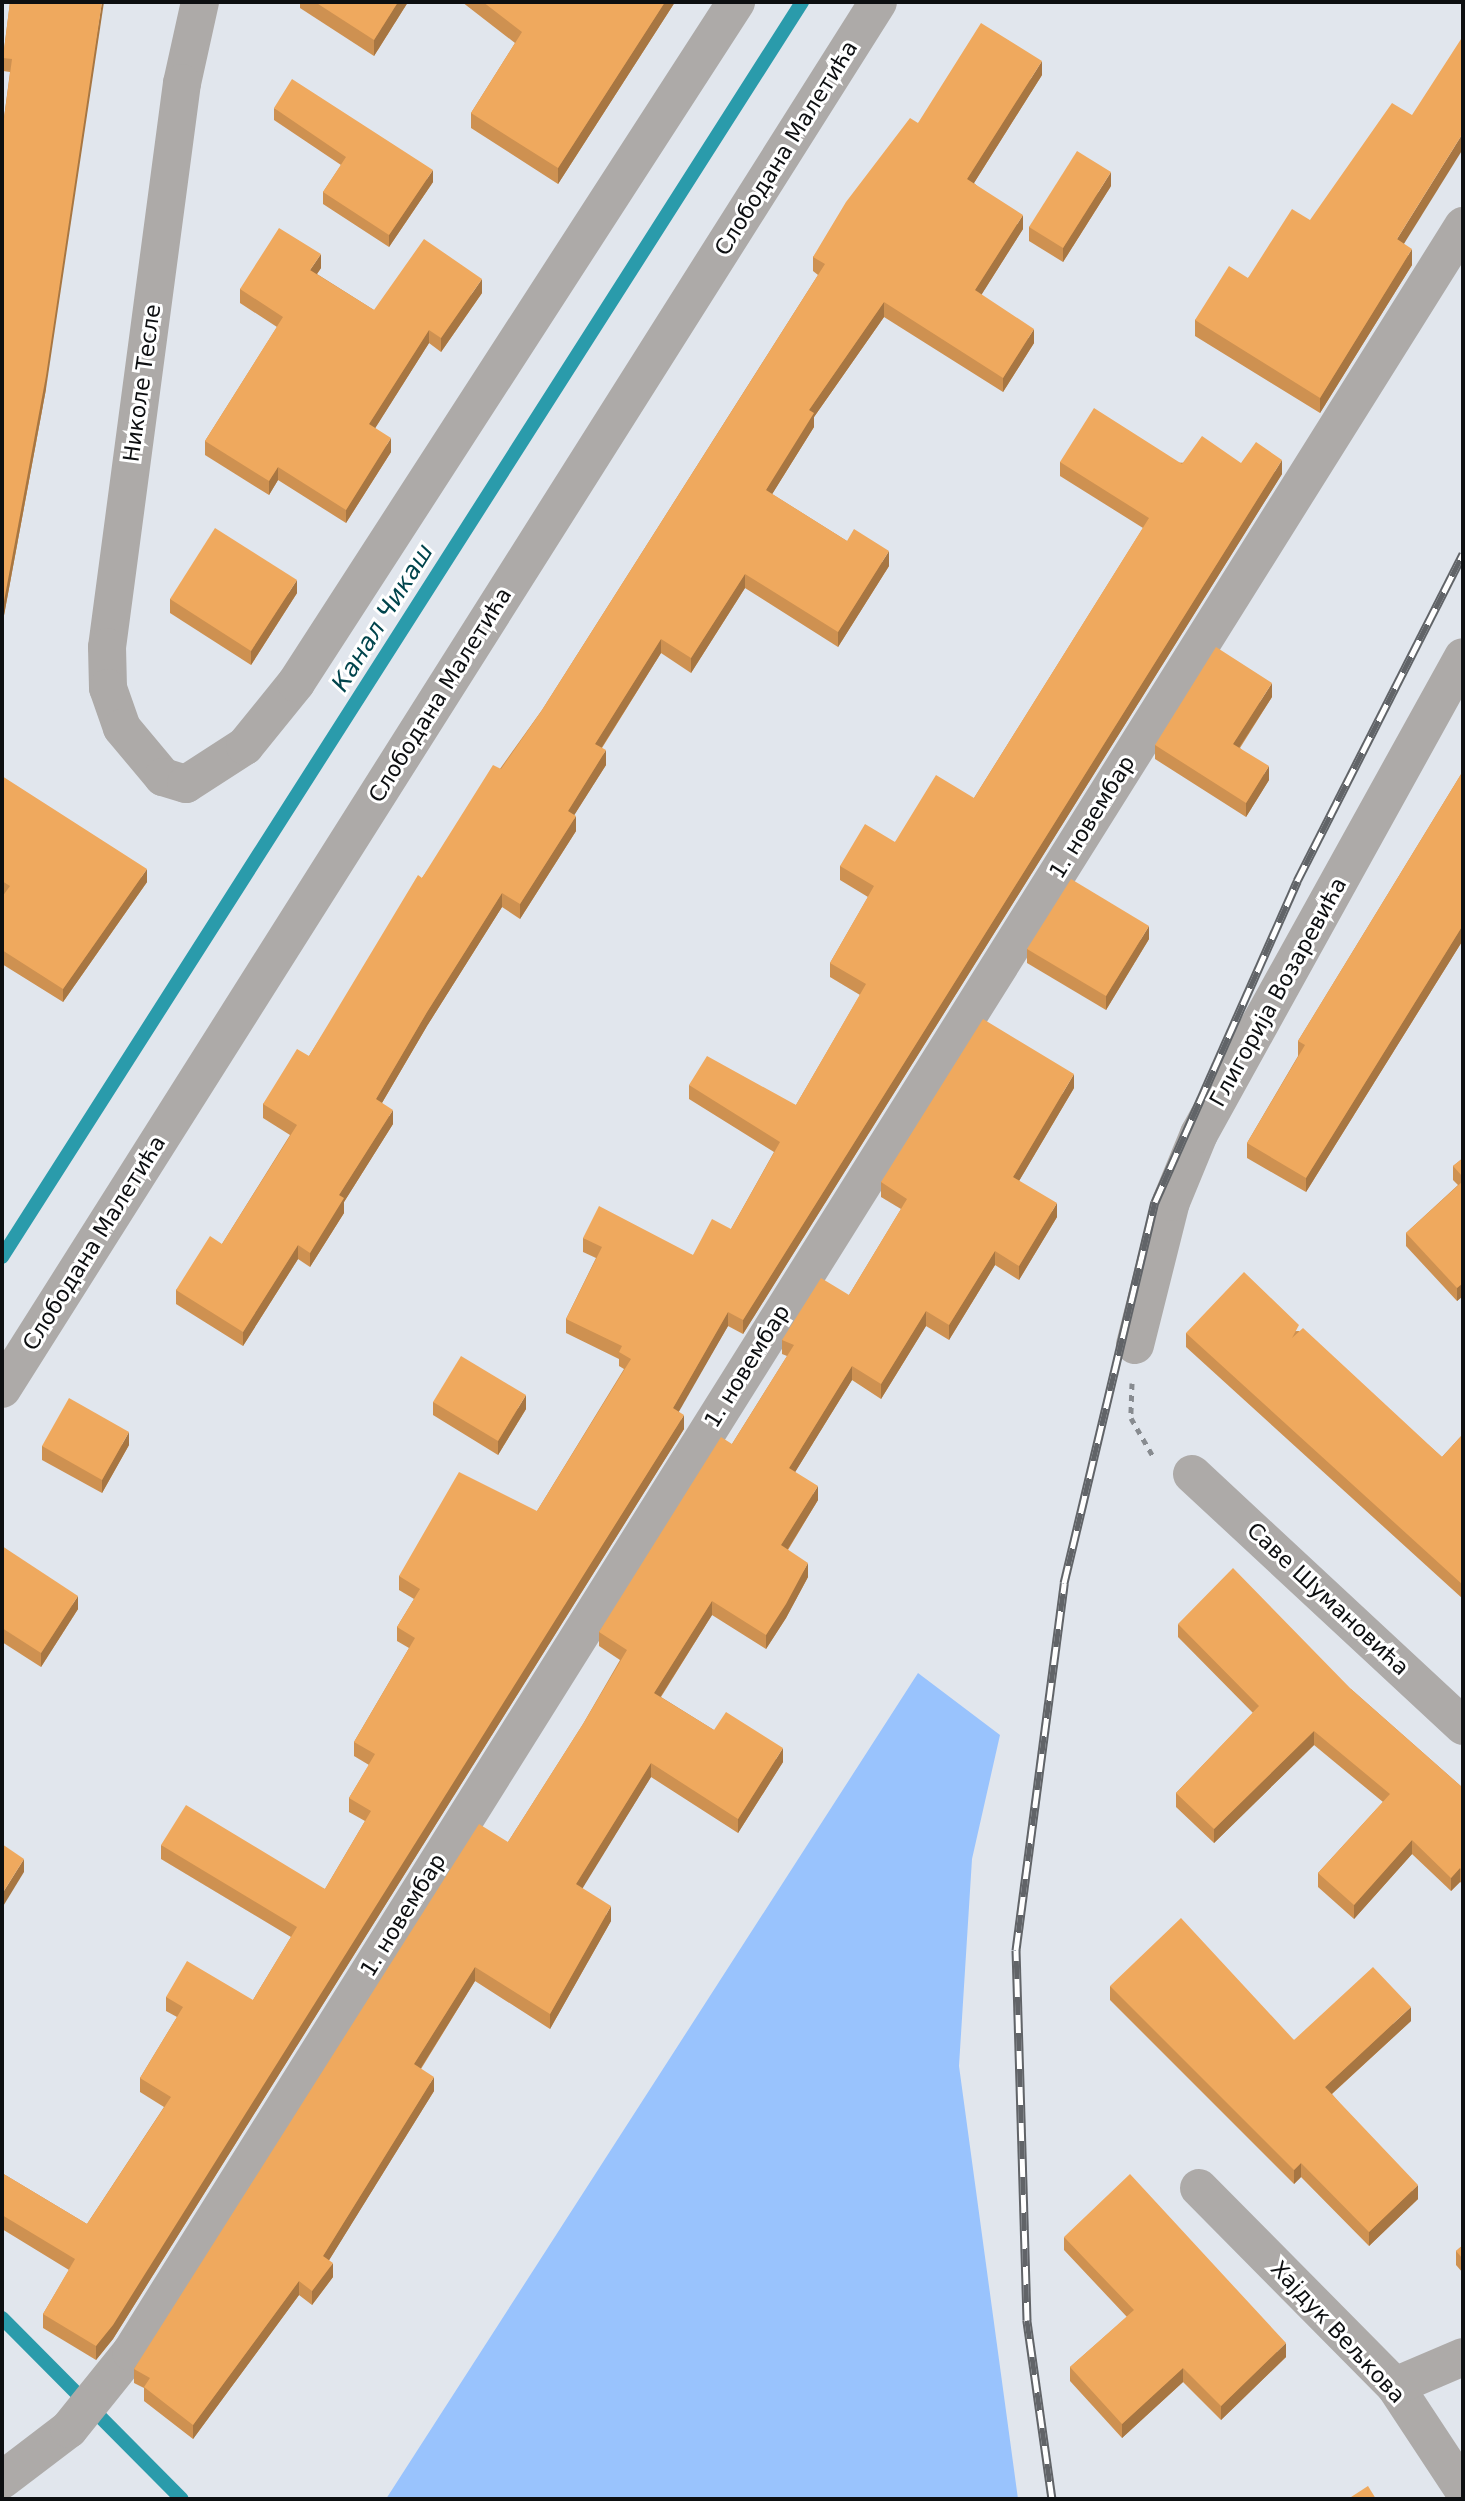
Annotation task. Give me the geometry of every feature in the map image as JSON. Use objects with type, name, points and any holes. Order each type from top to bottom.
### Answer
[{"type":"street","name":"Николе Тесле","points":[[200,2],[182,83],[107,647],[108,688],[122,728],[142,757],[163,777],[186,784],[245,746],[296,683],[736,2]]},
{"type":"street","name":"Слободана Малетића","points":[[2,1389],[878,2]]},
{"type":"street","name":"1. новембар","points":[[2,2480],[69,2429],[131,2352],[1463,226]]},
{"type":"street","name":"Глигорија Возаревића","points":[[1135,1345],[1171,1202],[1199,1134],[1463,657]]},
{"type":"street","name":"Саве Шумановића","points":[[1192,1474],[1463,1726]]},
{"type":"street","name":"Хајдук Вељкова","points":[[1199,2188],[1395,2386],[1458,2472]]},
{"type":"street","points":[[1395,2386],[1463,2357]]},
{"type":"path","points":[[1135,1345],[1130,1407],[1139,1441],[1163,1465],[1192,1474]]},
{"type":"shaded area","points":[[918,1673],[1000,1735],[972,1859],[959,2066],[1018,2499],[386,2499]]},
{"type":"building","points":[[10,2],[102,2],[46,376],[2,612],[2,133],[12,59],[3,58]]},
{"type":"building","points":[[315,2],[398,2],[374,40]]},
{"type":"building","points":[[483,2],[665,2],[558,168],[471,113],[522,32]]},
{"type":"building","points":[[981,23],[1042,61],[967,179],[1023,215],[975,290],[1034,329],[1003,378],[884,302],[809,410],[814,413],[766,490],[847,541],[854,529],[889,551],[838,632],[745,574],[691,658],[661,639],[595,744],[606,750],[568,811],[576,816],[520,904],[502,893],[376,1099],[393,1110],[339,1195],[344,1198],[310,1253],[298,1245],[243,1332],[176,1290],[210,1236],[222,1244],[297,1125],[263,1104],[297,1049],[309,1056],[418,875],[422,878],[493,765],[501,769],[542,710],[825,264],[813,257],[846,202],[910,118],[918,123]]},
{"type":"building","points":[[1463,36],[1463,133],[1397,239],[1412,249],[1320,398],[1195,320],[1229,266],[1248,278],[1292,209],[1310,220],[1392,103],[1412,115]]},
{"type":"building","points":[[292,79],[433,170],[389,235],[323,192],[346,157],[274,108]]},
{"type":"building","points":[[1077,151],[1111,172],[1063,248],[1029,227]]},
{"type":"building","points":[[279,228],[321,254],[310,270],[374,310],[424,239],[482,279],[441,338],[429,330],[369,424],[391,438],[346,510],[278,467],[269,481],[205,441],[283,317],[240,289]]},
{"type":"building","points":[[1094,408],[1182,464],[1202,436],[1241,463],[1256,442],[1282,460],[743,1320],[728,1312],[673,1408],[684,1415],[113,2325],[96,2346],[43,2314],[75,2259],[2,2215],[2,2173],[87,2224],[171,2097],[140,2078],[183,2007],[166,1997],[187,1961],[253,2000],[297,1927],[161,1845],[186,1805],[325,1889],[371,1811],[349,1798],[375,1754],[354,1742],[415,1638],[397,1627],[420,1589],[399,1576],[459,1472],[537,1511],[631,1359],[619,1352],[622,1346],[566,1319],[602,1247],[583,1238],[599,1206],[693,1255],[712,1219],[731,1229],[780,1142],[689,1085],[707,1056],[796,1105],[866,984],[830,963],[874,886],[840,866],[865,824],[895,842],[936,775],[974,798],[1149,518],[1060,462]]},
{"type":"building","points":[[215,528],[297,580],[251,651],[170,599]]},
{"type":"building","points":[[1216,647],[1272,683],[1233,744],[1269,766],[1246,803],[1155,745]]},
{"type":"building","points":[[1463,771],[1463,925],[1306,1178],[1247,1143],[1305,1045],[1298,1041]]},
{"type":"building","points":[[2,776],[147,869],[63,989],[2,950],[2,897],[10,886],[2,881]]},
{"type":"building","points":[[1071,879],[1149,926],[1106,996],[1027,949]]},
{"type":"building","points":[[983,1019],[1074,1074],[1013,1177],[1057,1203],[1019,1266],[995,1251],[949,1325],[926,1311],[881,1384],[852,1366],[789,1468],[818,1486],[781,1545],[808,1563],[786,1604],[766,1635],[712,1601],[654,1693],[714,1730],[726,1712],[783,1748],[738,1819],[651,1763],[576,1884],[611,1906],[550,2014],[475,1967],[414,2064],[434,2077],[323,2256],[333,2263],[312,2291],[299,2281],[193,2425],[144,2387],[150,2378],[134,2369],[479,1824],[508,1842],[583,1724],[627,1650],[599,1632],[721,1437],[732,1444],[794,1345],[782,1340],[821,1278],[849,1295],[907,1199],[881,1182]]},
{"type":"building","points":[[1463,1158],[1463,1177],[1453,1166]]},
{"type":"building","points":[[1463,1181],[1463,1283],[1457,1288],[1406,1233]]},
{"type":"building","points":[[1244,1272],[1299,1325],[1292,1338],[1303,1328],[1442,1457],[1463,1434],[1463,1585],[1186,1333]]},
{"type":"building","points":[[461,1356],[526,1395],[498,1441],[433,1402]]},
{"type":"building","points":[[69,1398],[129,1432],[102,1480],[42,1446]]},
{"type":"building","points":[[2,1546],[78,1596],[41,1653],[2,1628]]},
{"type":"building","points":[[1233,1568],[1351,1689],[1463,1788],[1463,1871],[1460,1868],[1451,1878],[1412,1840],[1354,1905],[1318,1873],[1390,1794],[1314,1731],[1214,1829],[1176,1793],[1259,1706],[1178,1624]]},
{"type":"building","points":[[2,1844],[24,1859],[2,1894]]},
{"type":"building","points":[[1181,1918],[1294,2040],[1373,1967],[1411,2007],[1325,2087],[1418,2185],[1369,2232],[1301,2163],[1294,2170],[1110,1986]]},
{"type":"building","points":[[1130,2174],[1286,2343],[1221,2406],[1183,2368],[1122,2424],[1070,2367],[1134,2310],[1064,2237]]},
{"type":"building","points":[[1463,2245],[1463,2259],[1456,2251]]},
{"type":"building","points":[[1368,2486],[1376,2499],[1348,2499]]},
{"type":"waterway","name":"Канал Чикаш","points":[[2,1257],[802,2]]},
{"type":"waterway","points":[[2,2318],[182,2499]]},
{"type":"railway","points":[[1052,2499],[1027,2320],[1016,1950],[1064,1583],[1155,1202],[1297,881],[1463,554]]}]
